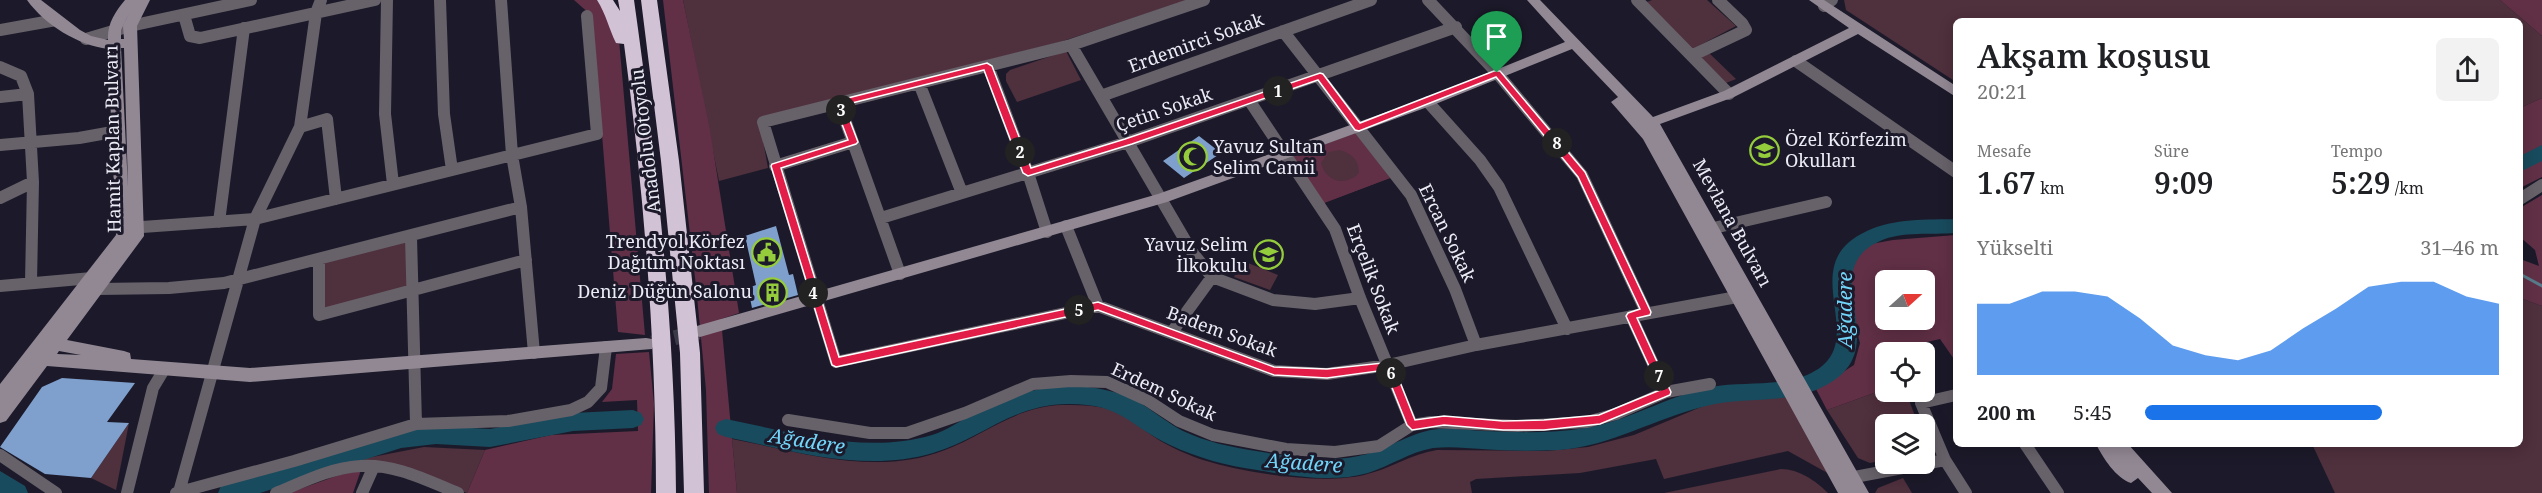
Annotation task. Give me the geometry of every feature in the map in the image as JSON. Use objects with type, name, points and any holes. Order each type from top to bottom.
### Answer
[{"type":"highway","points":[[605,0],[615,16],[639,92]]},
{"type":"highway","name":"Anadolu Otoyolu","points":[[626,0],[639,92],[661,309],[666,493]]},
{"type":"highway","name":"Anadolu Otoyolu","points":[[649,0],[670,161],[690,353],[694,493]]},
{"type":"highway","points":[[657,0],[670,161]]},
{"type":"street","points":[[33,0],[56,20],[86,39],[99,44],[115,45],[130,34],[184,15],[251,0]]},
{"type":"street","name":"Hamit Kaplan Bulvarı","points":[[131,228],[118,131],[114,30],[121,14],[132,0]]},
{"type":"street","name":"Hamit Kaplan Bulvarı","points":[[0,396],[50,342],[95,283],[117,246],[131,228],[130,34],[137,10],[144,0]]},
{"type":"street","points":[[177,493],[255,219],[300,127],[316,13],[321,0]]},
{"type":"street","points":[[184,15],[188,32],[194,37],[375,0]]},
{"type":"street","points":[[387,0],[385,114],[393,184]]},
{"type":"street","points":[[440,0],[443,103],[452,170]]},
{"type":"street","points":[[501,0],[512,155],[521,207],[534,353]]},
{"type":"street","points":[[1066,226],[1098,306],[836,362],[763,122],[1071,45],[1204,0]]},
{"type":"street","name":"Erdemirci Sokak","points":[[1101,96],[1283,31],[1351,3],[1371,0]]},
{"type":"street","points":[[1428,0],[1456,27],[1497,73],[1582,175],[1646,312]]},
{"type":"street","name":"Mevlana Bulvarı","points":[[1520,0],[1569,45],[1646,125],[1707,230],[1846,483],[1860,493]]},
{"type":"street","name":"Mevlana Bulvarı","points":[[1533,0],[1569,45]]},
{"type":"street","points":[[1637,0],[1729,94]]},
{"type":"street","points":[[1693,55],[1746,30],[1742,23],[1718,0]]},
{"type":"street","points":[[1824,2],[1953,90]]},
{"type":"street","points":[[131,228],[255,219],[597,134],[587,16]]},
{"type":"street","points":[[0,30],[56,20]]},
{"type":"street","name":"Çetin Sokak","points":[[881,218],[1128,142],[1456,27]]},
{"type":"street","points":[[219,222],[244,28]]},
{"type":"street","points":[[1646,125],[1729,94],[1860,28]]},
{"type":"street","points":[[86,39],[114,30],[130,34]]},
{"type":"street","name":"Ercan Sokak","points":[[1283,31],[1411,195],[1455,289],[1476,345]]},
{"type":"street","points":[[1071,45],[1199,262],[1212,277],[1288,303],[1315,304],[1360,298]]},
{"type":"street","points":[[700,331],[1162,198],[1428,102],[1569,45]]},
{"type":"street","points":[[1796,61],[1953,170]]},
{"type":"street","points":[[987,66],[1028,173],[1047,232]]},
{"type":"street","points":[[0,67],[21,76],[28,94],[33,182],[31,282]]},
{"type":"street","points":[[919,83],[963,193]]},
{"type":"street","points":[[0,97],[28,94]]},
{"type":"street","name":"Erçelik Sokak","points":[[1249,100],[1335,228],[1360,298],[1412,425]]},
{"type":"street","points":[[1428,102],[1480,160],[1499,187],[1567,329]]},
{"type":"street","points":[[839,103],[900,274]]},
{"type":"street","points":[[300,127],[327,119],[336,199]]},
{"type":"street","points":[[0,145],[90,137],[118,131]]},
{"type":"street","points":[[775,166],[853,142]]},
{"type":"street","points":[[0,198],[33,182]]},
{"type":"street","points":[[2523,197],[2542,185]]},
{"type":"street","points":[[1707,230],[1826,202]]},
{"type":"street","points":[[0,286],[31,282],[192,287],[238,280],[319,261],[521,207]]},
{"type":"street","name":"Mevlana Bulvarı","points":[[1707,230],[1737,297],[1781,365]]},
{"type":"street","points":[[411,237],[416,424]]},
{"type":"street","points":[[319,261],[319,315],[526,260]]},
{"type":"street","points":[[1172,332],[1212,277]]},
{"type":"street","name":"Badem Sokak","points":[[1098,306],[1274,371],[1327,374],[1388,365],[1476,345],[1737,297]]},
{"type":"street","points":[[1631,316],[1666,392]]},
{"type":"street","points":[[50,342],[165,368]]},
{"type":"street","points":[[36,359],[211,373],[291,374],[646,344]]},
{"type":"street","points":[[177,493],[294,462],[416,424],[508,421],[572,410],[588,402],[601,388],[606,347]]},
{"type":"street","name":"Hamit Kaplan Bulvarı","points":[[0,417],[36,359]]},
{"type":"street","points":[[127,493],[153,388],[165,368]]},
{"type":"street","name":"Erdem Sokak","points":[[788,420],[870,433],[907,433],[965,413],[1032,384],[1071,381],[1107,382],[1147,400],[1179,421],[1213,435],[1286,449],[1335,452],[1379,446],[1412,425],[1444,421],[1511,426],[1587,422],[1616,414],[1666,392],[1710,384]]},
{"type":"street","points":[[1953,396],[1921,403],[1945,460],[1966,493]]},
{"type":"street","points":[[2027,447],[2058,493]]},
{"type":"street","points":[[2106,447],[2114,459],[2149,493]]},
{"type":"street","points":[[2120,447],[2163,493]]},
{"type":"street","points":[[1,457],[56,493]]},
{"type":"street","points":[[1846,483],[1945,460]]},
{"type":"street","points":[[276,493],[336,471],[362,465],[374,466],[459,493]]},
{"type":"street","points":[[362,493],[374,466]]},
{"type":"shaded area","points":[[574,0],[599,0],[619,40],[645,335],[618,332],[594,35],[591,15]]},
{"type":"shaded area","points":[[663,0],[683,0],[710,130],[739,313],[721,319],[737,493],[709,493],[706,390]]},
{"type":"shaded area","points":[[683,0],[1187,0],[1060,42],[759,118],[768,168],[719,181]]},
{"type":"shaded area","points":[[1652,0],[1707,0],[1736,26],[1691,50],[1644,3]]},
{"type":"shaded area","points":[[1844,0],[2500,0],[2521,18],[1953,18],[1953,80],[1846,10]]},
{"type":"shaded area","points":[[2500,0],[2542,0],[2542,36],[2523,18]]},
{"type":"shaded area","points":[[2523,20],[2542,36],[2542,98],[2523,107]]},
{"type":"shaded area","points":[[1066,51],[1081,80],[1017,102],[1006,81],[1006,74],[1010,70]]},
{"type":"shaded area","points":[[1708,52],[1736,79],[1726,83],[1699,57]]},
{"type":"shaded area","points":[[2542,98],[2542,177],[2523,186],[2523,107]]},
{"type":"shaded area","points":[[1356,133],[1390,178],[1324,203],[1293,156]]},
{"type":"shaded area","points":[[1356,133],[1390,178],[1324,203],[1293,156]],"holes":[[[1340,150],[1356,161],[1359,173],[1342,181],[1327,175],[1321,163],[1329,152]]]},
{"type":"shaded area","points":[[2542,195],[2542,306],[2523,299],[2523,260],[2539,266],[2535,250],[2523,240],[2523,206]]},
{"type":"shaded area","points":[[1953,235],[1953,358],[1940,339],[1927,342],[1875,342],[1875,393],[1827,410],[1816,389],[1854,365],[1860,343],[1853,317],[1850,276],[1857,256],[1871,244]]},
{"type":"shaded area","points":[[411,237],[413,290],[319,315],[319,261]]},
{"type":"shaded area","points":[[1243,261],[1278,275],[1270,290],[1234,277]]},
{"type":"shaded area","points":[[2523,299],[2542,306],[2542,493],[2335,493],[2313,447],[2523,447]]},
{"type":"shaded area","points":[[649,352],[654,404],[651,493],[467,493],[485,450],[551,435],[638,431],[637,400],[602,402],[612,389],[616,354]]},
{"type":"shaded area","points":[[1875,393],[1875,402],[1910,402],[1914,414],[1875,414],[1875,462],[1870,463],[1858,458],[1827,410]]},
{"type":"shaded area","points":[[1788,397],[1831,475],[1788,451],[1664,479],[1656,459],[1580,473],[1476,479],[1470,482],[1472,493],[737,493],[732,439],[839,460],[893,461],[919,458],[945,450],[1030,410],[1062,405],[1085,405],[1117,413],[1166,444],[1203,460],[1261,473],[1327,479],[1364,475],[1437,450],[1546,451],[1588,447],[1634,435],[1713,402],[1739,398]]},
{"type":"shaded area","points":[[129,423],[116,490],[91,478]]},
{"type":"shaded area","points":[[424,447],[485,450],[467,493],[378,461],[357,460]]},
{"type":"shaded area","points":[[1781,469],[1807,476],[1828,493],[1664,493]]},
{"type":"shaded area","points":[[361,470],[353,493],[289,493],[339,475]]},
{"type":"shaded area","points":[[1903,478],[1912,493],[1875,493],[1878,488]]},
{"type":"building","name":"Yavuz Sultan Selim Camii","points":[[1199,136],[1221,153],[1184,178],[1163,161]]},
{"type":"building","points":[[776,226],[789,275],[793,274],[798,295],[752,308],[748,288],[756,285],[745,236]]},
{"type":"building","points":[[62,378],[135,383],[107,422],[129,423],[91,478],[45,474],[0,447],[42,387]]},
{"type":"waterway","name":"Ağadere","points":[[2523,163],[2542,152]]},
{"type":"waterway","name":"Ağadere","points":[[726,428],[829,448],[882,452],[908,450],[933,444],[1018,404],[1048,396],[1069,395],[1116,402],[1171,435],[1209,450],[1253,460],[1303,467],[1356,466],[1434,439],[1535,441],[1587,437],[1616,430],[1706,397],[1797,386],[1810,383],[1834,371],[1845,353],[1847,333],[1842,288],[1843,267],[1852,249],[1873,236],[1893,230],[1953,226]]},
{"type":"waterway","points":[[2523,276],[2542,286]]},
{"type":"waterway","name":"Ağadere","points":[[229,493],[401,439],[436,435],[490,438],[573,422],[633,419]]},
{"type":"waterway","name":"Ağadere","points":[[0,481],[17,493]]},
{"type":"tunnel","points":[[652,343],[699,332]]},
{"type":"place","name":"Özel Körfezim Okulları","points":[[1764,150]]},
{"type":"place","name":"Yavuz Sultan Selim Camii","points":[[1192,157]]},
{"type":"place","name":"Trendyol Körfez Dağıtım Noktası","points":[[766,252]]},
{"type":"place","name":"Yavuz Selim İlkokulu","points":[[1269,255]]},
{"type":"place","name":"Deniz Düğün Salonu","points":[[773,292]]},
{"type":"route","points":[[987,66],[1028,173],[1128,142],[1320,76],[1359,127],[1428,102],[1497,73],[1582,175],[1646,312],[1631,316],[1666,392],[1616,414],[1587,422],[1544,425],[1503,426],[1444,421],[1412,425],[1388,365],[1327,374],[1274,371],[1098,306],[836,362],[775,166],[853,142],[839,103],[987,66]]}]
